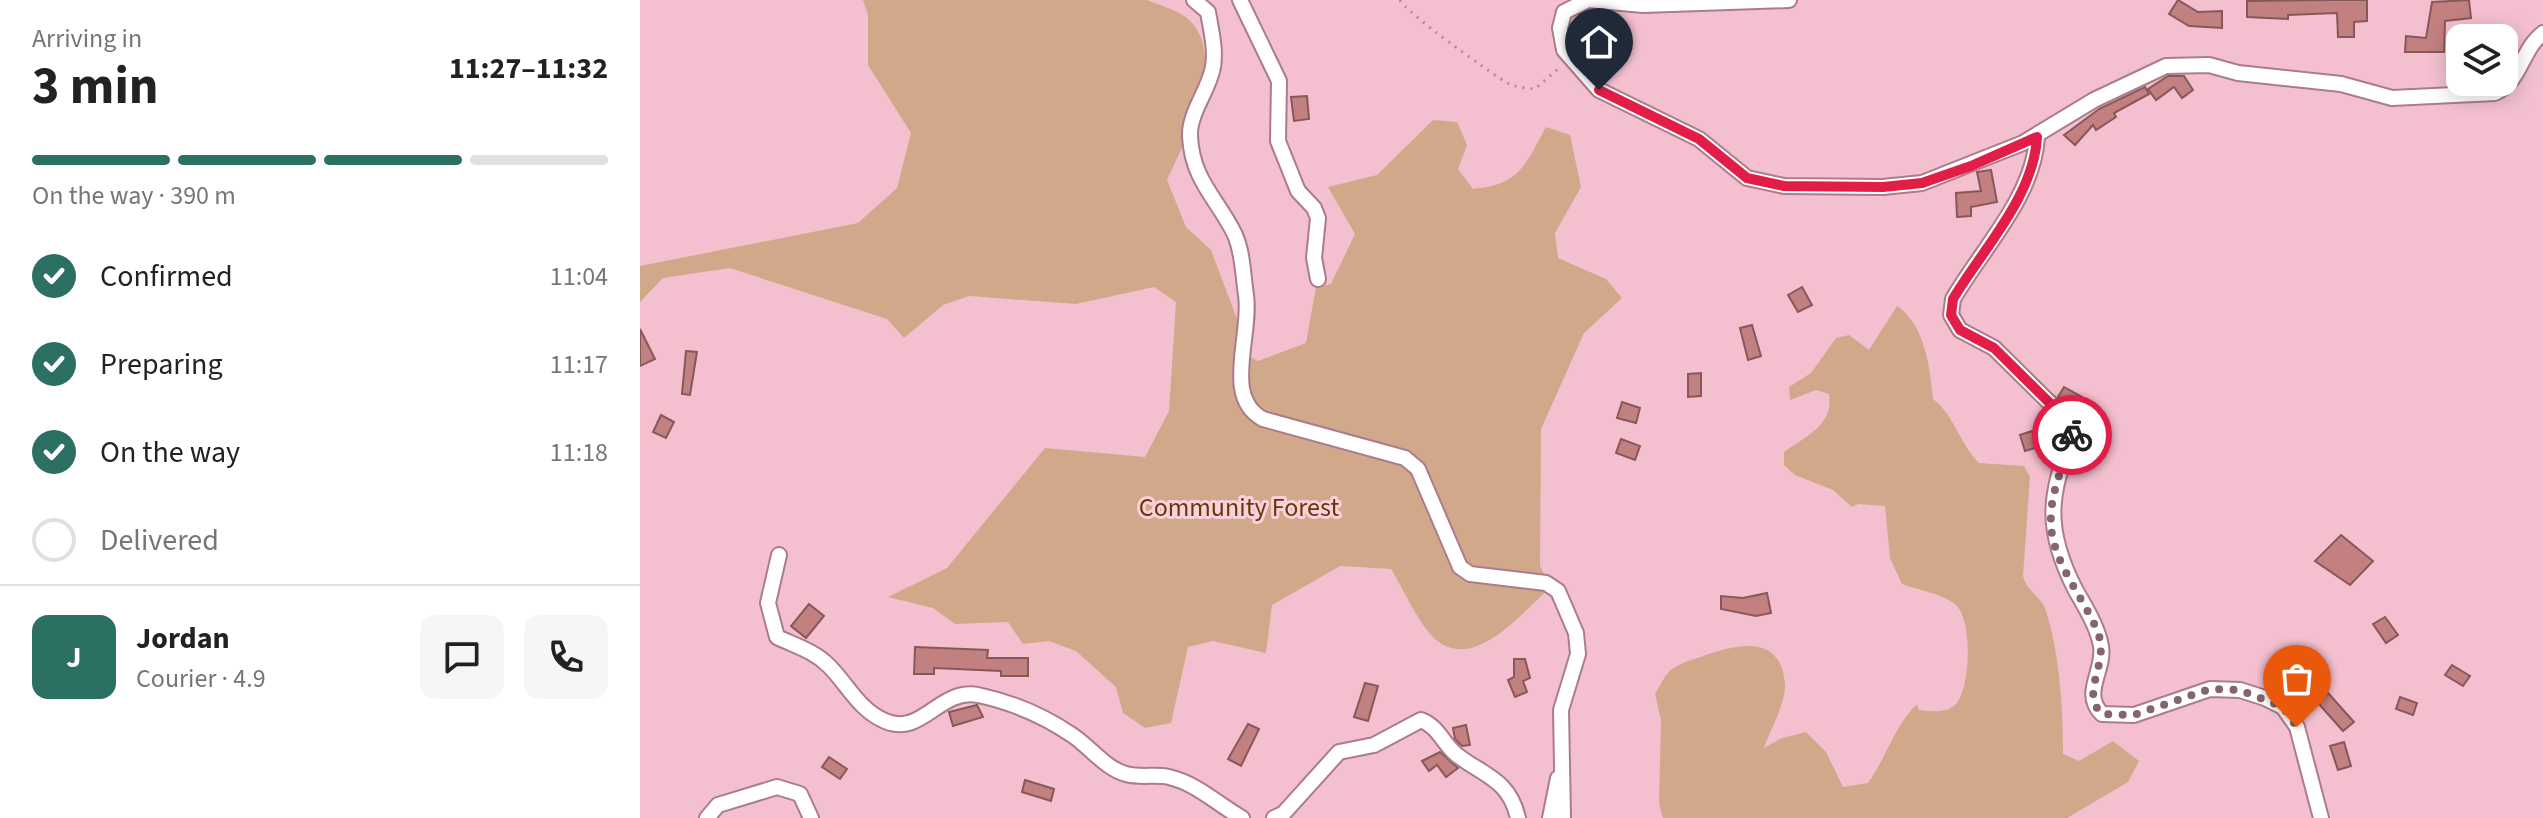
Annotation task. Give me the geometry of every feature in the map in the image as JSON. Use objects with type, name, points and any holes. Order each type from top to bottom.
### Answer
[{"type":"street","points":[[1194,0],[1208,12],[1214,46],[1213,69],[1189,132],[1192,157],[1206,193],[1227,220],[1239,246],[1247,302],[1247,328],[1239,377],[1245,403],[1249,411],[1263,419],[1405,458],[1418,469],[1460,567],[1470,574],[1546,583],[1558,591],[1576,633],[1578,654],[1561,710],[1563,818]]},
{"type":"street","points":[[1240,0],[1279,81],[1278,141],[1298,191],[1314,208],[1318,218],[1314,258],[1318,279]]},
{"type":"street","points":[[1789,0],[1643,5],[1588,0],[1564,12],[1560,28],[1564,50],[1599,90],[1699,139],[1747,178],[1784,186],[1883,187],[1922,183],[1971,166],[2037,137],[2143,74],[2166,66],[2184,64],[2341,84],[2392,98],[2495,93],[2515,79],[2533,41],[2543,33]]},
{"type":"street","points":[[2037,137],[2036,159],[2020,192],[1953,299],[1951,315],[1960,330],[1994,348],[2067,420],[2073,436],[2060,464],[2051,525],[2062,562],[2098,634],[2103,657],[2091,694],[2094,706],[2102,714],[2134,715],[2210,689],[2240,690],[2283,707],[2297,727],[2321,818]]},
{"type":"street","points":[[779,555],[768,603],[777,637],[819,658],[866,710],[885,722],[901,726],[917,723],[936,704],[952,696],[973,694],[1012,703],[1072,735],[1126,774],[1168,777],[1197,787],[1242,818]]},
{"type":"street","points":[[1274,818],[1283,814],[1339,752],[1374,745],[1421,720],[1432,724],[1458,756],[1493,775],[1518,818]]},
{"type":"street","points":[[1550,818],[1553,788],[1561,771]]},
{"type":"street","points":[[707,818],[718,805],[777,787],[800,794],[811,818]]},
{"type":"path","points":[[1400,0],[1419,23],[1448,38],[1506,83],[1521,88],[1535,89],[1559,71],[1564,50]]},
{"type":"green space","name":"Community Forest","points":[[863,0],[1147,0],[1187,18],[1199,34],[1205,53],[1204,75],[1193,122],[1167,180],[1186,227],[1211,250],[1240,327],[1240,352],[1258,361],[1306,343],[1316,287],[1331,284],[1355,234],[1328,187],[1377,175],[1433,120],[1457,122],[1467,145],[1458,169],[1473,189],[1489,187],[1511,178],[1526,162],[1546,127],[1570,135],[1581,187],[1555,233],[1558,258],[1606,279],[1622,298],[1584,333],[1541,429],[1540,566],[1551,587],[1497,635],[1465,649],[1449,647],[1428,632],[1391,569],[1340,566],[1272,605],[1266,653],[1213,641],[1188,647],[1171,723],[1145,728],[1123,713],[1116,687],[1076,651],[1049,641],[1023,644],[1008,622],[955,624],[933,608],[888,597],[947,568],[1045,448],[1145,457],[1169,411],[1176,302],[1154,287],[1076,304],[969,296],[943,305],[904,338],[887,319],[730,268],[663,278],[640,302],[640,266],[858,223],[897,188],[911,133],[868,65],[868,15]]},
{"type":"green space","points":[[1897,306],[1920,335],[1928,361],[1933,399],[1946,413],[1972,455],[1979,463],[2024,466],[2030,477],[2023,576],[2044,606],[2051,628],[2060,682],[2063,754],[2079,761],[2113,741],[2139,761],[2128,782],[2067,818],[1663,818],[1659,803],[1661,720],[1655,694],[1669,671],[1684,663],[1745,646],[1767,650],[1776,657],[1782,668],[1785,691],[1764,748],[1782,738],[1806,732],[1826,752],[1843,787],[1868,783],[1909,712],[1917,704],[1919,710],[1942,711],[1955,705],[1960,697],[1968,654],[1961,612],[1955,604],[1943,598],[1902,584],[1890,558],[1885,506],[1858,504],[1852,507],[1833,490],[1795,475],[1784,465],[1784,452],[1817,429],[1829,405],[1829,394],[1816,390],[1790,400],[1789,387],[1811,373],[1836,338],[1849,335],[1869,350]]},
{"type":"building","points":[[2178,0],[2198,12],[2222,11],[2222,28],[2189,26],[2169,14]]},
{"type":"building","points":[[2367,0],[2367,21],[2354,22],[2354,37],[2338,37],[2337,13],[2288,15],[2288,19],[2247,17],[2247,1]]},
{"type":"building","points":[[2469,0],[2471,18],[2445,21],[2444,52],[2405,52],[2406,36],[2426,38],[2432,2]]},
{"type":"building","points":[[2168,76],[2184,76],[2193,90],[2182,98],[2174,87],[2156,100],[2148,89]]},
{"type":"building","points":[[2145,87],[2149,94],[2114,113],[2116,117],[2096,130],[2093,125],[2075,145],[2064,135],[2099,109]]},
{"type":"building","points":[[1307,96],[1309,119],[1294,121],[1291,97]]},
{"type":"building","points":[[1991,170],[1997,202],[1971,207],[1971,216],[1957,217],[1956,193],[1981,191],[1977,172]]},
{"type":"building","points":[[1802,287],[1812,305],[1798,312],[1788,295]]},
{"type":"building","points":[[1752,325],[1761,356],[1748,360],[1740,328]]},
{"type":"building","points":[[640,329],[655,359],[640,366]]},
{"type":"building","points":[[686,351],[697,352],[690,395],[682,394]]},
{"type":"building","points":[[1701,373],[1701,396],[1688,397],[1688,374]]},
{"type":"building","points":[[2064,387],[2082,397],[2075,409],[2058,397]]},
{"type":"building","points":[[1622,402],[1640,408],[1636,423],[1617,418]]},
{"type":"building","points":[[661,415],[674,422],[666,438],[653,432]]},
{"type":"building","points":[[2032,431],[2038,447],[2025,451],[2020,435]]},
{"type":"building","points":[[1621,439],[1640,446],[1635,460],[1616,453]]},
{"type":"building","points":[[2341,535],[2373,561],[2350,585],[2315,561]]},
{"type":"building","points":[[1767,593],[1771,613],[1756,616],[1721,609],[1721,596],[1743,598]]},
{"type":"building","points":[[809,604],[824,616],[806,638],[791,626]]},
{"type":"building","points":[[2385,617],[2398,635],[2386,643],[2373,624]]},
{"type":"building","points":[[915,647],[988,650],[987,658],[1028,658],[1028,676],[1001,676],[1001,671],[934,668],[934,674],[914,674]]},
{"type":"building","points":[[1514,659],[1525,659],[1530,678],[1523,681],[1527,692],[1515,697],[1508,680],[1514,677]]},
{"type":"building","points":[[2452,665],[2470,676],[2463,686],[2445,675]]},
{"type":"building","points":[[2271,668],[2300,677],[2313,690],[2302,700]]},
{"type":"building","points":[[1365,683],[1378,686],[1368,721],[1354,717]]},
{"type":"building","points":[[2328,693],[2354,722],[2343,731],[2318,703]]},
{"type":"building","points":[[2400,697],[2417,703],[2413,715],[2396,709]]},
{"type":"building","points":[[977,705],[983,717],[953,726],[949,712]]},
{"type":"building","points":[[1248,724],[1259,729],[1241,766],[1228,759]]},
{"type":"building","points":[[1466,725],[1470,745],[1462,746],[1455,739],[1453,728]]},
{"type":"building","points":[[2344,742],[2351,766],[2338,770],[2330,746]]},
{"type":"building","points":[[1440,752],[1458,768],[1446,777],[1437,765],[1429,771],[1422,761]]},
{"type":"building","points":[[829,757],[847,769],[840,779],[822,767]]},
{"type":"building","points":[[1025,780],[1054,789],[1051,801],[1022,792]]},
{"type":"way so far","points":[[2072,435],[2060,464],[2051,525],[2062,562],[2098,634],[2103,657],[2091,694],[2094,706],[2102,714],[2134,715],[2156,704],[2210,689],[2240,690],[2283,707],[2297,727]]},
{"type":"route","points":[[1599,90],[1699,139],[1717,157],[1747,178],[1784,186],[1883,187],[1922,183],[1971,166],[2037,137],[2036,159],[2015,203],[1953,299],[1951,315],[1960,330],[1994,348],[2067,420],[2072,435]]}]
